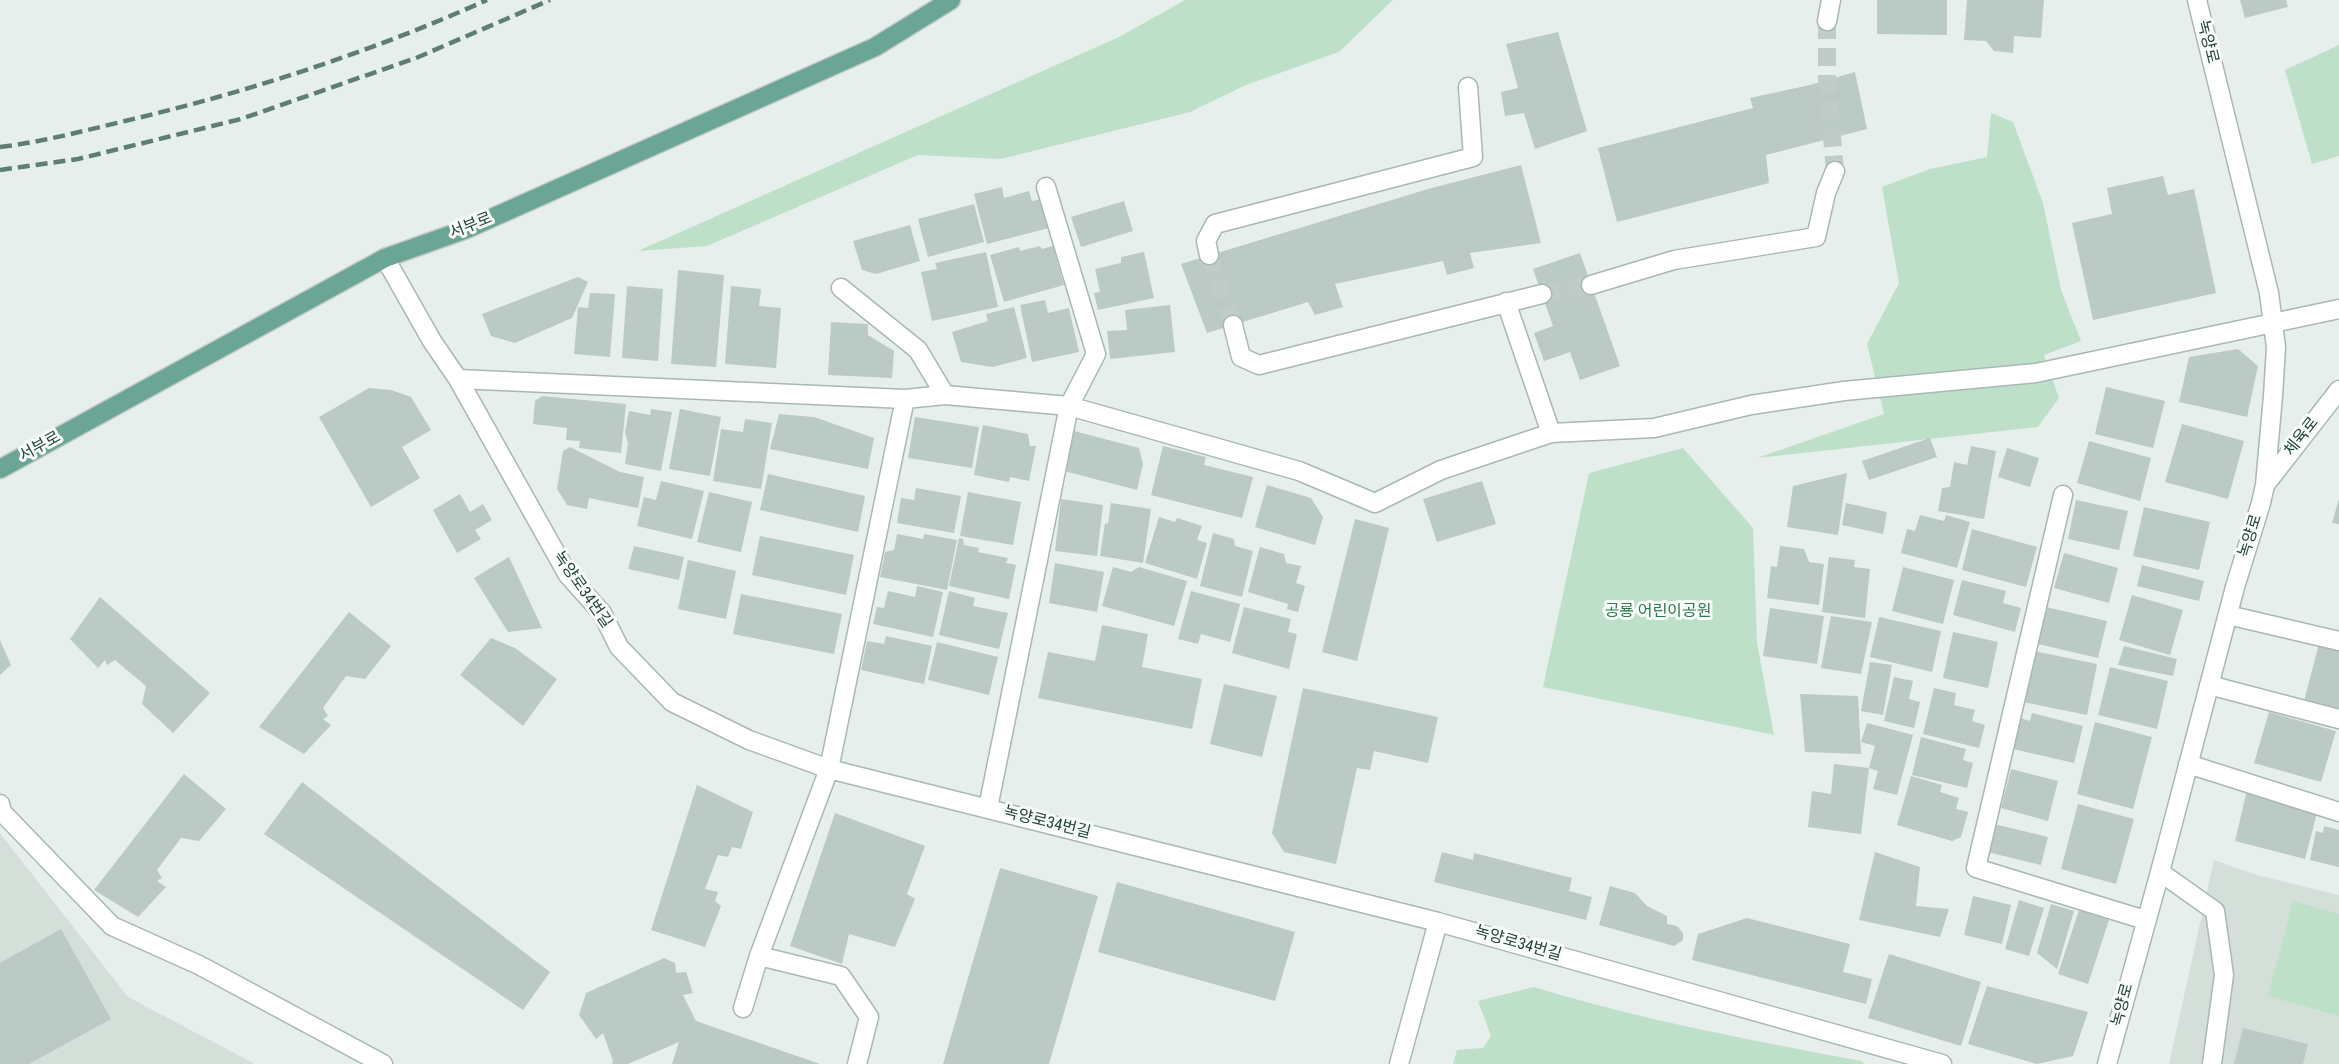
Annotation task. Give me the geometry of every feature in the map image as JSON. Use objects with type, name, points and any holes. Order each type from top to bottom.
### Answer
[{"type":"main road","name":"서부로","points":[[0,469],[385,258],[467,229],[875,47],[951,0]]},
{"type":"street","points":[[1827,21],[1831,0]]},
{"type":"street","name":"녹양로","points":[[2107,1064],[2265,485],[2276,347],[2269,293],[2197,0]]},
{"type":"street","points":[[1209,255],[1206,241],[1215,224],[1473,157],[1468,87]]},
{"type":"street","points":[[1591,285],[1674,260],[1816,237],[1826,193],[1835,171]]},
{"type":"street","points":[[988,808],[1069,406],[1096,354],[1046,187]]},
{"type":"street","name":"녹양로34번길","points":[[385,258],[432,341],[458,379],[568,575],[602,613],[619,647],[672,702],[749,740],[828,769],[1438,921],[1942,1064]]},
{"type":"street","points":[[841,288],[918,350],[945,395]]},
{"type":"street","points":[[1233,325],[1241,357],[1259,365],[1542,294]]},
{"type":"street","points":[[1506,302],[1551,433]]},
{"type":"street","points":[[458,379],[905,399],[945,395],[1069,406],[1299,471],[1375,503],[1441,470],[1551,433],[1654,428],[1751,405],[1844,391],[2036,373],[2339,309]]},
{"type":"street","name":"체육로","points":[[2265,485],[2339,390]]},
{"type":"street","points":[[742,1008],[828,769],[905,399]]},
{"type":"street","points":[[2063,495],[1976,868],[2145,920]]},
{"type":"street","points":[[2228,615],[2339,641]]},
{"type":"street","points":[[2209,685],[2339,719]]},
{"type":"street","points":[[2188,764],[2339,812]]},
{"type":"street","points":[[0,804],[2,812],[112,926],[200,965],[383,1064]]},
{"type":"street","points":[[2160,872],[2215,911],[2224,975],[2212,1064]]},
{"type":"street","points":[[1399,1064],[1438,921]]},
{"type":"street","points":[[759,956],[841,976],[869,1017],[857,1064]]},
{"type":"shaded area","points":[[0,833],[128,997],[255,1064],[0,1064]]},
{"type":"shaded area","points":[[2214,860],[2257,875],[2339,895],[2339,1064],[2169,1064]]},
{"type":"green space","points":[[1185,0],[1393,0],[1339,52],[1246,85],[1190,112],[1001,159],[918,155],[707,246],[638,251],[1119,37]]},
{"type":"green space","points":[[2339,45],[2339,156],[2312,164],[2285,70]]},
{"type":"green space","points":[[1991,113],[2013,122],[2043,203],[2061,290],[2081,341],[2044,355],[2059,398],[2038,427],[1757,458],[1884,414],[1867,344],[1899,283],[1882,187],[1930,169],[1987,157]]},
{"type":"green space","name":"공룡 어린이공원","points":[[1683,448],[1753,528],[1757,643],[1774,735],[1543,687],[1589,473]]},
{"type":"green space","points":[[2293,901],[2339,914],[2339,1016],[2268,996]]},
{"type":"green space","points":[[1534,987],[1615,1010],[1861,1061],[1865,1064],[1453,1064],[1457,1050],[1483,1048],[1491,1036],[1478,1001]]},
{"type":"building","points":[[1877,0],[1947,0],[1947,35],[1877,34]]},
{"type":"building","points":[[1967,0],[2044,0],[2041,38],[2014,36],[2013,53],[1994,51],[1986,41],[1964,40]]},
{"type":"building","points":[[2240,0],[2286,0],[2288,7],[2245,18]]},
{"type":"building","points":[[1558,32],[1587,131],[1535,149],[1524,113],[1505,116],[1501,92],[1518,88],[1506,44]]},
{"type":"building","points":[[1855,72],[1867,129],[1766,155],[1769,183],[1617,222],[1598,148],[1753,108],[1750,98],[1810,85]]},
{"type":"building","points":[[1521,165],[1541,243],[1470,253],[1474,268],[1447,275],[1443,261],[1335,284],[1343,307],[1315,315],[1308,302],[1207,333],[1181,264],[1428,189]]},
{"type":"building","points":[[2163,176],[2168,195],[2194,189],[2216,293],[2093,320],[2072,223],[2112,214],[2107,188]]},
{"type":"building","points":[[1002,187],[1004,198],[1029,191],[1032,201],[1046,198],[1053,227],[987,244],[974,194]]},
{"type":"building","points":[[1124,201],[1133,231],[1081,247],[1071,217]]},
{"type":"building","points":[[974,204],[984,242],[928,257],[918,219]]},
{"type":"building","points":[[910,225],[920,261],[876,274],[862,270],[853,241]]},
{"type":"building","points":[[1040,246],[1042,249],[1053,246],[1064,285],[1004,302],[990,255],[1019,247],[1020,251]]},
{"type":"building","points":[[986,252],[998,307],[932,321],[921,272],[937,269],[935,263]]},
{"type":"building","points":[[1144,252],[1154,298],[1098,310],[1094,293],[1100,292],[1095,269],[1121,263],[1121,257]]},
{"type":"building","points":[[1580,253],[1620,366],[1580,380],[1570,352],[1544,361],[1534,333],[1553,326],[1533,269]]},
{"type":"building","points":[[678,270],[724,275],[716,367],[671,364]]},
{"type":"building","points":[[578,277],[588,282],[572,318],[515,343],[491,336],[482,314]]},
{"type":"building","points":[[627,286],[663,289],[658,361],[622,358]]},
{"type":"building","points":[[731,286],[761,289],[759,306],[781,308],[776,368],[725,364]]},
{"type":"building","points":[[590,293],[615,294],[610,357],[574,354],[578,307],[588,308]]},
{"type":"building","points":[[1045,300],[1048,313],[1069,308],[1079,352],[1032,362],[1020,305]]},
{"type":"building","points":[[1170,305],[1175,352],[1110,359],[1107,331],[1127,330],[1125,310]]},
{"type":"building","points":[[1014,307],[1027,358],[993,367],[961,362],[952,332],[988,321],[986,314]]},
{"type":"building","points":[[831,322],[868,324],[868,335],[894,351],[892,378],[828,375]]},
{"type":"building","points":[[2238,349],[2258,366],[2247,417],[2179,402],[2189,357]]},
{"type":"building","points":[[2106,387],[2165,401],[2153,448],[2095,434]]},
{"type":"building","points":[[369,388],[391,390],[411,397],[431,430],[402,447],[420,478],[371,507],[319,417]]},
{"type":"building","points":[[542,396],[626,404],[621,453],[579,448],[580,441],[566,440],[567,428],[533,424],[535,401]]},
{"type":"building","points":[[651,409],[672,412],[661,471],[625,464],[628,444],[625,432],[629,411],[650,415]]},
{"type":"building","points":[[680,409],[721,417],[710,476],[669,469]]},
{"type":"building","points":[[779,414],[814,417],[874,438],[868,469],[770,449]]},
{"type":"building","points":[[915,417],[979,427],[972,468],[908,458]]},
{"type":"building","points":[[745,419],[772,423],[761,489],[713,481],[721,429],[743,432]]},
{"type":"building","points":[[2182,424],[2244,441],[2228,499],[2165,482]]},
{"type":"building","points":[[983,425],[1028,434],[1030,446],[1036,446],[1029,481],[1010,477],[1009,482],[974,475]]},
{"type":"building","points":[[1074,431],[1139,448],[1143,464],[1137,490],[1064,471]]},
{"type":"building","points":[[1930,438],[1937,457],[1869,480],[1862,461]]},
{"type":"building","points":[[2089,441],[2151,458],[2140,501],[2077,483]]},
{"type":"building","points":[[1163,446],[1206,457],[1204,465],[1253,477],[1242,518],[1151,495]]},
{"type":"building","points":[[1971,446],[1996,451],[1984,519],[1938,511],[1942,488],[1950,487],[1954,462],[1967,465]]},
{"type":"building","points":[[570,447],[620,472],[644,477],[638,508],[589,498],[587,509],[567,505],[557,489],[563,451]]},
{"type":"building","points":[[2007,448],[2039,458],[2030,487],[1998,477]]},
{"type":"building","points":[[1847,473],[1838,535],[1787,527],[1793,486]]},
{"type":"building","points":[[768,474],[865,496],[858,532],[760,510]]},
{"type":"building","points":[[661,481],[704,491],[692,539],[637,526],[644,497],[656,500]]},
{"type":"building","points":[[1482,481],[1496,524],[1437,542],[1423,499]]},
{"type":"building","points":[[1267,485],[1311,498],[1323,517],[1315,545],[1255,527]]},
{"type":"building","points":[[916,488],[961,496],[954,533],[897,523],[901,498],[914,500]]},
{"type":"building","points":[[709,492],[752,502],[741,552],[697,542]]},
{"type":"building","points":[[968,492],[1021,502],[1013,545],[960,536]]},
{"type":"building","points":[[460,494],[470,512],[483,504],[492,520],[475,530],[481,539],[457,553],[433,510]]},
{"type":"building","points":[[1061,499],[1103,505],[1097,556],[1055,551]]},
{"type":"building","points":[[2339,499],[2339,524],[2332,523]]},
{"type":"building","points":[[2076,500],[2128,511],[2119,550],[2068,539]]},
{"type":"building","points":[[1111,503],[1151,509],[1143,563],[1100,556],[1105,523],[1108,524]]},
{"type":"building","points":[[1846,503],[1887,512],[1883,534],[1842,525]]},
{"type":"building","points":[[2144,507],[2210,522],[2199,570],[2133,556]]},
{"type":"building","points":[[1920,515],[1944,521],[1946,515],[1970,522],[1957,568],[1901,553],[1907,529],[1915,531]]},
{"type":"building","points":[[1159,517],[1175,522],[1177,518],[1202,526],[1197,540],[1207,543],[1197,579],[1145,563]]},
{"type":"building","points":[[1355,519],[1389,528],[1357,661],[1322,652]]},
{"type":"building","points":[[1972,529],[2037,547],[2026,587],[1962,570]]},
{"type":"building","points":[[1213,533],[1234,539],[1235,546],[1253,551],[1242,597],[1200,586]]},
{"type":"building","points":[[897,534],[923,539],[924,534],[957,540],[947,590],[880,577],[885,552],[894,550]]},
{"type":"building","points":[[760,536],[854,555],[846,595],[752,575]]},
{"type":"building","points":[[959,538],[963,539],[964,545],[979,548],[978,552],[1008,558],[1006,563],[1016,565],[1009,599],[949,586]]},
{"type":"building","points":[[634,546],[684,557],[679,580],[628,569]]},
{"type":"building","points":[[1780,546],[1804,549],[1809,562],[1824,564],[1819,605],[1767,598],[1771,566],[1777,567]]},
{"type":"building","points":[[1260,547],[1284,554],[1286,563],[1301,566],[1296,583],[1305,586],[1298,612],[1287,609],[1288,604],[1248,592]]},
{"type":"building","points":[[2064,553],[2118,568],[2109,603],[2054,588]]},
{"type":"building","points":[[509,557],[542,628],[508,632],[474,578]]},
{"type":"building","points":[[1829,557],[1855,560],[1854,567],[1870,569],[1865,618],[1822,612]]},
{"type":"building","points":[[688,560],[736,571],[726,619],[678,609]]},
{"type":"building","points":[[1055,563],[1104,572],[1097,612],[1049,603]]},
{"type":"building","points":[[2142,565],[2204,581],[2199,601],[2137,586]]},
{"type":"building","points":[[1113,567],[1131,572],[1139,567],[1187,581],[1174,626],[1102,606]]},
{"type":"building","points":[[1903,567],[1954,580],[1943,624],[1892,611]]},
{"type":"building","points":[[1962,580],[2006,591],[2003,603],[2021,608],[2015,632],[1953,615]]},
{"type":"building","points":[[917,586],[943,592],[933,637],[873,624],[877,607],[884,608],[888,591],[915,597]]},
{"type":"building","points":[[949,591],[975,598],[973,606],[1008,613],[999,649],[939,635]]},
{"type":"building","points":[[1191,591],[1240,604],[1230,642],[1201,634],[1198,644],[1178,639]]},
{"type":"building","points":[[741,594],[842,614],[834,654],[733,634]]},
{"type":"building","points":[[2132,595],[2183,610],[2170,655],[2119,640]]},
{"type":"building","points":[[100,597],[210,693],[173,733],[142,704],[146,686],[115,660],[107,665],[105,660],[98,668],[70,639]]},
{"type":"building","points":[[1244,607],[1291,619],[1288,632],[1297,634],[1289,669],[1232,653]]},
{"type":"building","points":[[2046,607],[2107,621],[2098,658],[2038,644]]},
{"type":"building","points":[[1770,608],[1824,616],[1817,664],[1763,656]]},
{"type":"building","points":[[349,612],[391,646],[365,679],[346,676],[323,708],[328,716],[323,719],[331,725],[304,754],[259,727]]},
{"type":"building","points":[[1831,616],[1872,622],[1861,674],[1821,668]]},
{"type":"building","points":[[1879,617],[1941,631],[1932,672],[1870,657]]},
{"type":"building","points":[[1102,625],[1148,634],[1142,667],[1202,679],[1192,729],[1038,698],[1048,652],[1095,661]]},
{"type":"building","points":[[1953,632],[1998,642],[1988,688],[1943,678]]},
{"type":"building","points":[[886,636],[932,646],[924,684],[861,670],[867,641],[884,644]]},
{"type":"building","points":[[491,638],[515,648],[557,679],[523,726],[460,675]]},
{"type":"building","points":[[0,640],[11,665],[0,675]]},
{"type":"building","points":[[2320,640],[2339,645],[2339,711],[2304,701]]},
{"type":"building","points":[[937,642],[998,657],[989,695],[928,680]]},
{"type":"building","points":[[2124,646],[2177,659],[2173,676],[2118,665]]},
{"type":"building","points":[[2034,651],[2097,664],[2087,715],[2023,702]]},
{"type":"building","points":[[1870,662],[1892,665],[1883,715],[1861,711]]},
{"type":"building","points":[[2110,667],[2168,681],[2157,729],[2098,715]]},
{"type":"building","points":[[1894,677],[1913,681],[1909,699],[1920,702],[1914,728],[1884,721]]},
{"type":"building","points":[[1224,684],[1277,696],[1262,757],[1210,744]]},
{"type":"building","points":[[1303,688],[1438,717],[1428,763],[1374,751],[1370,770],[1357,768],[1336,864],[1284,852],[1272,833]]},
{"type":"building","points":[[1934,688],[1956,693],[1954,705],[1975,710],[1972,721],[1985,725],[1979,748],[1923,734]]},
{"type":"building","points":[[1800,694],[1858,696],[1861,754],[1805,752]]},
{"type":"building","points":[[2269,712],[2336,731],[2321,782],[2254,763]]},
{"type":"building","points":[[2032,713],[2083,726],[2074,763],[2009,748],[2017,717],[2030,721]]},
{"type":"building","points":[[2095,722],[2152,737],[2133,809],[2077,794]]},
{"type":"building","points":[[1867,723],[1913,735],[1897,795],[1873,789],[1878,771],[1869,768],[1875,746],[1861,742]]},
{"type":"building","points":[[1921,737],[1966,749],[1963,760],[1973,763],[1967,788],[1912,775]]},
{"type":"building","points":[[1834,764],[1869,768],[1861,834],[1808,827],[1812,791],[1831,794]]},
{"type":"building","points":[[2011,769],[2058,781],[2048,821],[2001,808]]},
{"type":"building","points":[[184,774],[226,809],[199,841],[181,838],[157,870],[162,878],[157,881],[166,887],[138,917],[94,890]]},
{"type":"building","points":[[1911,776],[1942,785],[1940,792],[1959,798],[1956,809],[1968,812],[1961,837],[1952,841],[1897,825]]},
{"type":"building","points":[[302,782],[550,972],[523,1010],[264,834]]},
{"type":"building","points":[[697,785],[753,812],[741,849],[732,847],[728,857],[718,855],[705,889],[718,892],[715,901],[721,906],[705,947],[651,930]]},
{"type":"building","points":[[2247,790],[2318,809],[2305,859],[2235,841]]},
{"type":"building","points":[[2078,804],[2134,819],[2116,884],[2061,869]]},
{"type":"building","points":[[835,813],[925,846],[907,894],[915,899],[895,947],[849,934],[842,964],[790,946]]},
{"type":"building","points":[[1994,824],[2048,837],[2041,865],[1987,852]]},
{"type":"building","points":[[2324,826],[2339,830],[2339,867],[2310,860],[2316,831],[2323,833]]},
{"type":"building","points":[[1442,852],[1473,860],[1474,853],[1572,878],[1569,891],[1592,897],[1586,920],[1434,882]]},
{"type":"building","points":[[1875,852],[1920,867],[1916,906],[1949,909],[1940,937],[1859,920]]},
{"type":"building","points":[[1000,868],[1098,896],[1049,1064],[943,1064]]},
{"type":"building","points":[[1117,882],[1295,932],[1275,1001],[1098,952]]},
{"type":"building","points":[[1610,886],[1635,893],[1647,906],[1667,916],[1667,924],[1677,926],[1683,933],[1683,940],[1674,946],[1599,925]]},
{"type":"building","points":[[1973,896],[2011,905],[2002,944],[1964,935]]},
{"type":"building","points":[[2019,900],[2044,908],[2029,956],[2005,949]]},
{"type":"building","points":[[2051,904],[2074,911],[2057,969],[2037,953]]},
{"type":"building","points":[[2079,910],[2109,920],[2088,984],[2058,974]]},
{"type":"building","points":[[1747,918],[1850,944],[1843,972],[1872,979],[1866,1004],[1692,960],[1698,934]]},
{"type":"building","points":[[61,929],[111,1019],[29,1064],[0,1064],[0,963]]},
{"type":"building","points":[[1889,954],[1981,982],[1961,1046],[1868,1018]]},
{"type":"building","points":[[664,958],[675,963],[676,973],[686,972],[693,993],[683,995],[696,1021],[820,1064],[672,1064],[679,1042],[628,1064],[612,1064],[603,1033],[596,1039],[579,1015],[586,993]]},
{"type":"building","points":[[1987,986],[2088,1012],[2073,1056],[2037,1064],[1968,1044]]},
{"type":"building","points":[[2243,1028],[2308,1044],[2303,1064],[2234,1064]]},
{"type":"tunnel","points":[[1827,21],[1827,80],[1835,171]]},
{"type":"tunnel","points":[[1209,255],[1233,325]]},
{"type":"tunnel","points":[[1542,294],[1591,285]]},
{"type":"railway","points":[[0,147],[94,129],[263,84],[399,37],[487,0]]},
{"type":"railway","points":[[0,170],[78,159],[241,119],[416,58],[550,0]]}]
